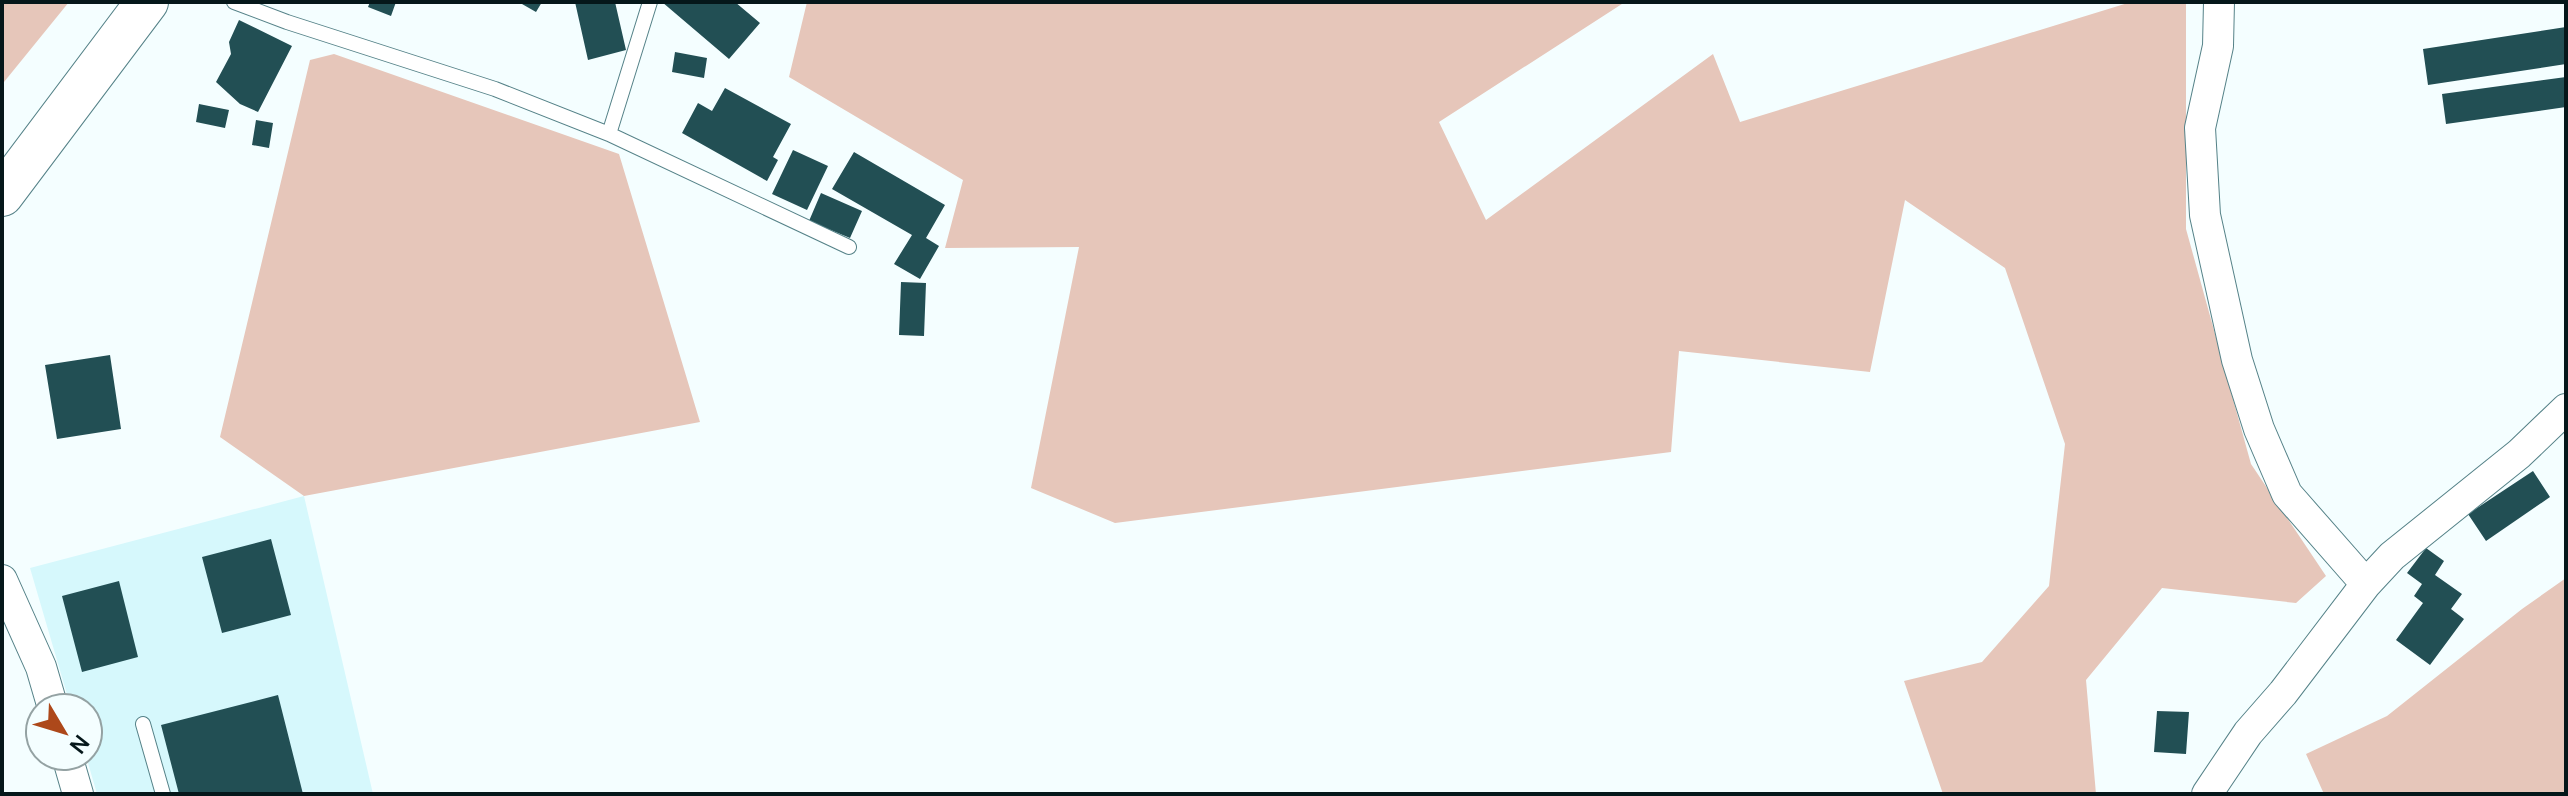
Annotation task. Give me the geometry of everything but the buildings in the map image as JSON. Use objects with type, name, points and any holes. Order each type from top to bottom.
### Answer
[{"type":"street","points":[[2,195],[147,2]]},
{"type":"street","points":[[2219,2],[2218,46],[2200,128],[2205,215],[2237,360],[2259,429],[2287,494],[2366,584]]},
{"type":"street","points":[[2207,794],[2248,733],[2283,693],[2366,584],[2392,556],[2519,454],[2566,409]]},
{"type":"street","points":[[2,580],[41,667],[48,692]]},
{"type":"street","points":[[72,772],[78,794]]},
{"type":"lane","points":[[234,2],[495,89],[609,134],[849,247]]},
{"type":"lane","points":[[609,134],[650,2]]},
{"type":"lane","points":[[143,724],[163,794]]},
{"type":"shaded area","points":[[2,2],[69,2],[4,82],[2,80]]},
{"type":"shaded area","points":[[807,2],[1625,2],[1439,122],[1486,220],[1713,54],[1740,122],[2131,2],[2186,2],[2186,229],[2251,464],[2326,576],[2296,603],[2162,588],[2086,680],[2096,794],[1943,794],[1904,681],[1982,662],[2049,586],[2065,444],[2005,268],[1905,200],[1870,372],[1679,351],[1671,452],[1115,523],[1031,488],[1079,247],[945,248],[963,180],[789,77]]},
{"type":"shaded area","points":[[334,54],[619,154],[700,422],[304,496],[220,437],[310,60]]},
{"type":"shaded area","points":[[304,496],[373,794],[97,794],[91,772],[104,772],[104,692],[66,692],[30,568]]},
{"type":"shaded area","points":[[2566,578],[2566,794],[2324,794],[2306,754],[2387,716]]}]
